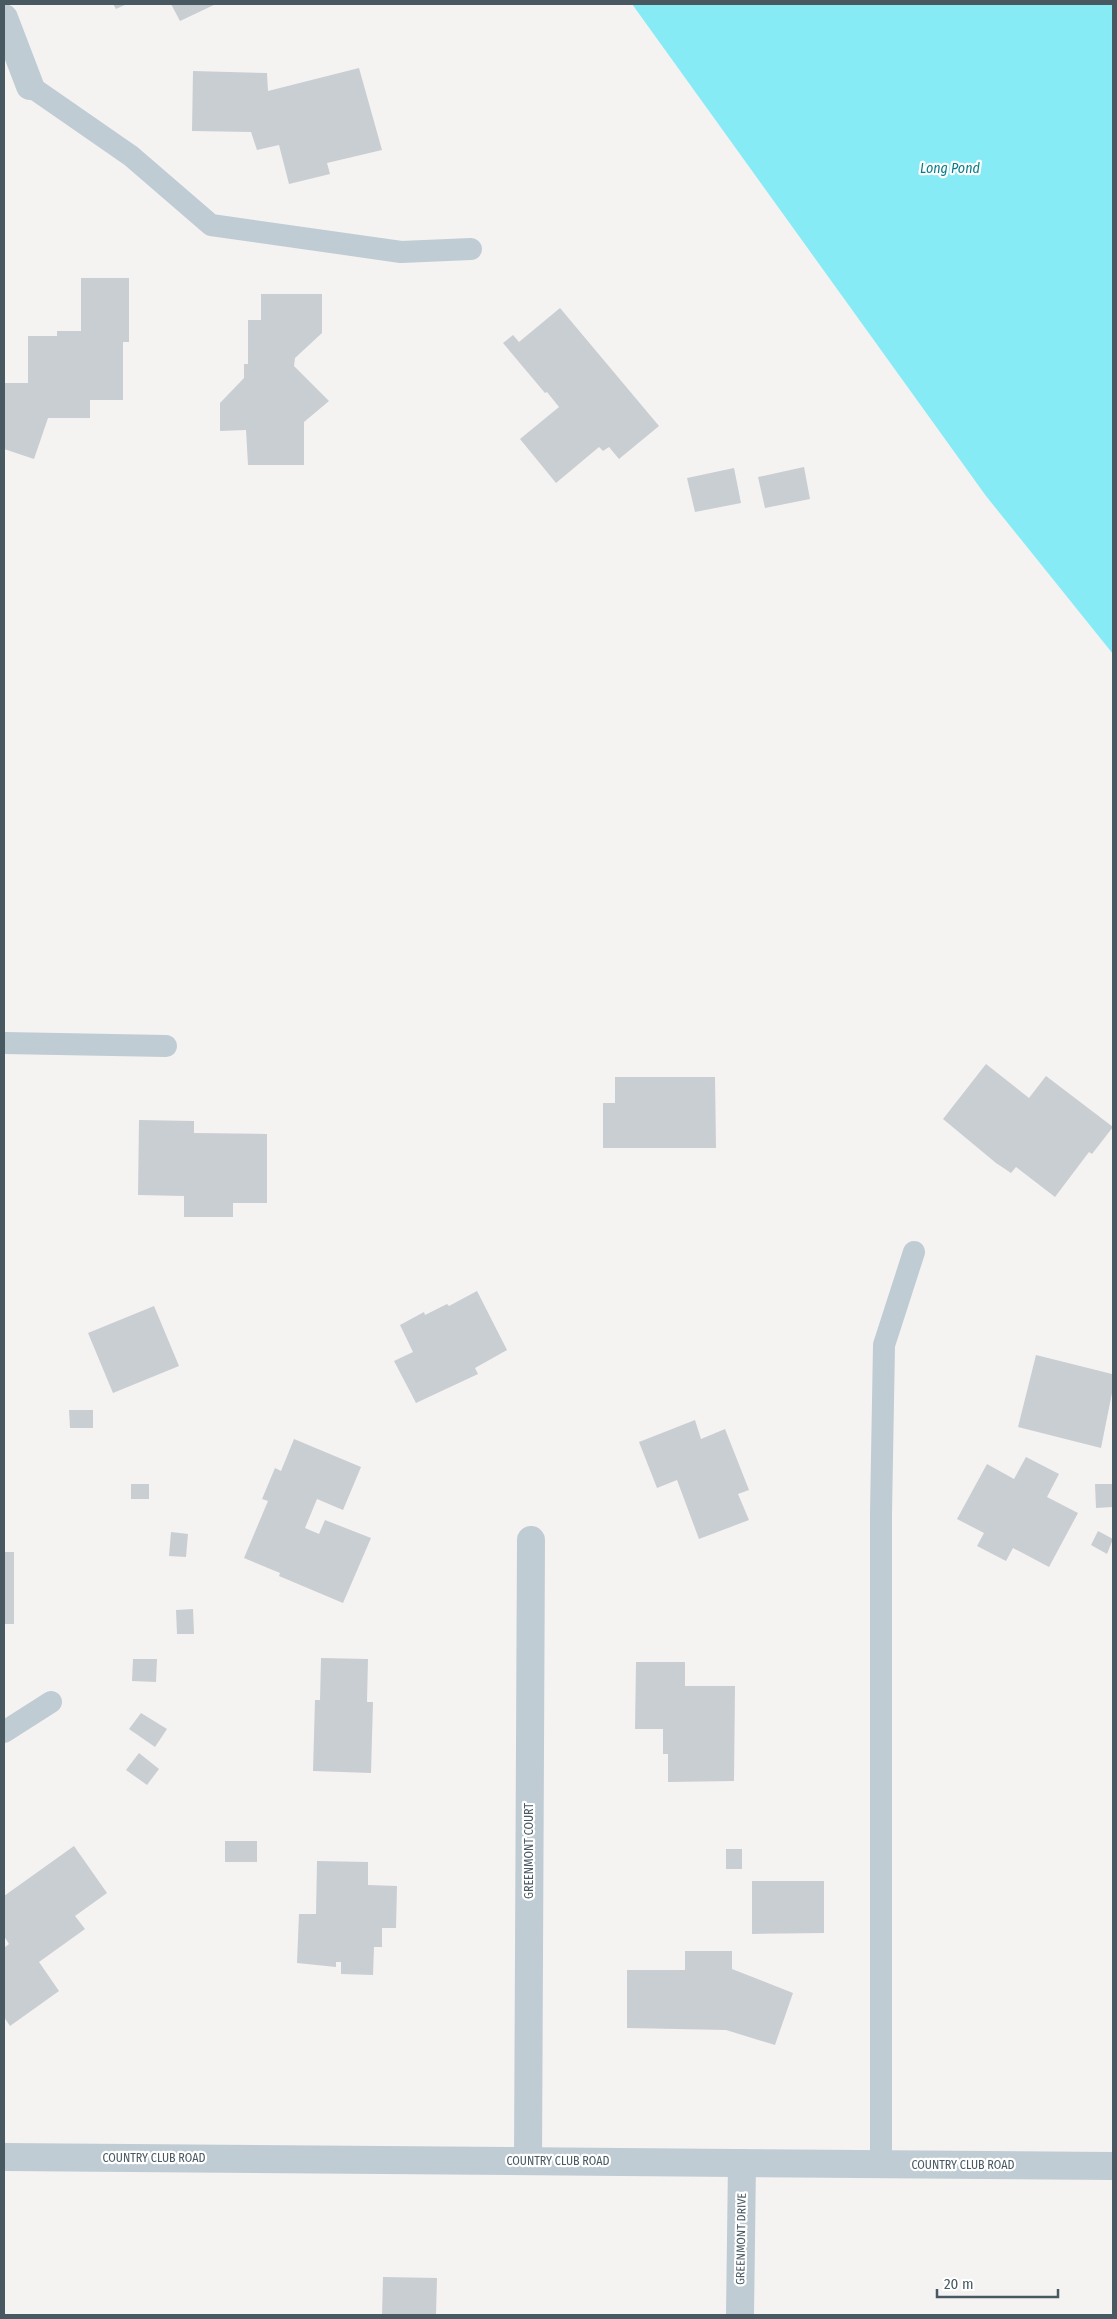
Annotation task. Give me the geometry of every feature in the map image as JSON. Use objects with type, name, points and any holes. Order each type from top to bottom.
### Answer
[{"type":"street","points":[[4,18],[30,86]]},
{"type":"street","name":"GREENMONT COURT","points":[[528,2161],[531,1540]]},
{"type":"street","name":"COUNTRY CLUB ROAD","points":[[4,2157],[1113,2166]]},
{"type":"street","name":"GREENMONT DRIVE","points":[[740,2315],[742,2163]]},
{"type":"lane","points":[[30,86],[131,156],[211,225],[400,252],[472,249]]},
{"type":"lane","points":[[4,1043],[166,1046]]},
{"type":"lane","points":[[881,2164],[881,1513],[884,1345],[914,1252]]},
{"type":"lane","points":[[4,1732],[51,1702]]},
{"type":"water","name":"Long Pond","points":[[632,4],[1113,4],[1113,654],[986,496]]},
{"type":"building","points":[[113,4],[127,4],[116,9]]},
{"type":"building","points":[[171,4],[216,4],[180,21]]},
{"type":"building","points":[[359,68],[382,150],[327,163],[330,174],[289,184],[279,145],[257,150],[251,132],[192,131],[193,71],[267,73],[268,91]]},
{"type":"building","points":[[81,278],[129,278],[129,342],[123,342],[123,400],[90,400],[90,418],[48,418],[34,459],[4,449],[4,383],[28,383],[28,336],[57,336],[57,331],[81,331]]},
{"type":"building","points":[[261,294],[322,294],[322,333],[295,358],[294,366],[329,401],[304,422],[304,465],[248,465],[246,430],[220,431],[220,403],[244,378],[244,364],[248,364],[248,320],[261,320]]},
{"type":"building","points":[[560,308],[659,426],[619,459],[609,447],[603,451],[599,447],[556,483],[520,439],[559,407],[503,343],[513,335],[519,342]]},
{"type":"building","points":[[804,467],[810,499],[765,508],[758,477]]},
{"type":"building","points":[[734,468],[741,503],[695,512],[687,478]]},
{"type":"building","points":[[986,1064],[1029,1098],[1046,1076],[1113,1127],[1092,1154],[1089,1152],[1055,1197],[1016,1167],[1011,1173],[996,1163],[943,1119]]},
{"type":"building","points":[[615,1077],[715,1077],[716,1148],[603,1148],[603,1103],[615,1103]]},
{"type":"building","points":[[139,1120],[194,1121],[194,1133],[267,1134],[267,1203],[233,1203],[233,1217],[184,1217],[184,1196],[138,1195]]},
{"type":"building","points":[[477,1291],[507,1350],[475,1368],[478,1374],[416,1403],[394,1361],[413,1352],[400,1325],[424,1312],[425,1315],[447,1304],[449,1306]]},
{"type":"building","points":[[154,1306],[179,1366],[113,1393],[88,1333]]},
{"type":"building","points":[[1036,1355],[1112,1374],[1113,1388],[1101,1448],[1018,1427]]},
{"type":"building","points":[[69,1410],[93,1410],[93,1428],[70,1428]]},
{"type":"building","points":[[695,1420],[701,1439],[725,1429],[749,1490],[738,1494],[749,1520],[699,1539],[677,1480],[657,1488],[639,1442]]},
{"type":"building","points":[[294,1439],[361,1467],[343,1510],[317,1499],[305,1528],[319,1534],[325,1520],[371,1538],[343,1603],[279,1576],[280,1573],[244,1558],[268,1501],[262,1499],[275,1468],[281,1471]]},
{"type":"building","points":[[1026,1457],[1059,1474],[1047,1497],[1078,1513],[1049,1567],[1013,1548],[1006,1561],[977,1546],[984,1533],[957,1519],[987,1464],[1014,1479]]},
{"type":"building","points":[[131,1484],[149,1484],[149,1499],[131,1499]]},
{"type":"building","points":[[1095,1484],[1113,1484],[1113,1507],[1096,1508]]},
{"type":"building","points":[[1098,1531],[1113,1539],[1107,1554],[1091,1545]]},
{"type":"building","points":[[171,1532],[188,1534],[186,1557],[169,1556]]},
{"type":"building","points":[[4,1552],[14,1552],[14,1624],[4,1624]]},
{"type":"building","points":[[193,1609],[194,1634],[177,1634],[176,1610]]},
{"type":"building","points":[[321,1658],[368,1659],[367,1702],[373,1702],[371,1773],[313,1771],[315,1700],[320,1700]]},
{"type":"building","points":[[133,1659],[157,1659],[156,1682],[132,1681]]},
{"type":"building","points":[[636,1662],[685,1662],[685,1686],[735,1686],[734,1781],[668,1782],[668,1754],[663,1754],[663,1729],[635,1729]]},
{"type":"building","points":[[141,1713],[167,1729],[155,1747],[129,1729]]},
{"type":"building","points":[[139,1753],[159,1769],[147,1785],[126,1770]]},
{"type":"building","points":[[225,1841],[257,1841],[257,1862],[225,1862]]},
{"type":"building","points":[[74,1846],[107,1893],[75,1916],[85,1929],[39,1962],[59,1991],[10,2026],[4,2017],[4,1948],[9,1944],[4,1936],[4,1896]]},
{"type":"building","points":[[726,1849],[742,1849],[742,1869],[726,1869]]},
{"type":"building","points":[[317,1861],[368,1862],[368,1885],[397,1886],[396,1928],[382,1928],[382,1947],[374,1947],[373,1975],[341,1974],[341,1962],[336,1962],[336,1967],[297,1963],[299,1914],[316,1914]]},
{"type":"building","points":[[752,1881],[824,1881],[824,1933],[752,1934]]},
{"type":"building","points":[[685,1951],[732,1951],[732,1969],[793,1993],[775,2045],[726,2030],[627,2028],[627,1970],[685,1970]]},
{"type":"building","points":[[383,2277],[437,2278],[436,2315],[382,2315]]}]
